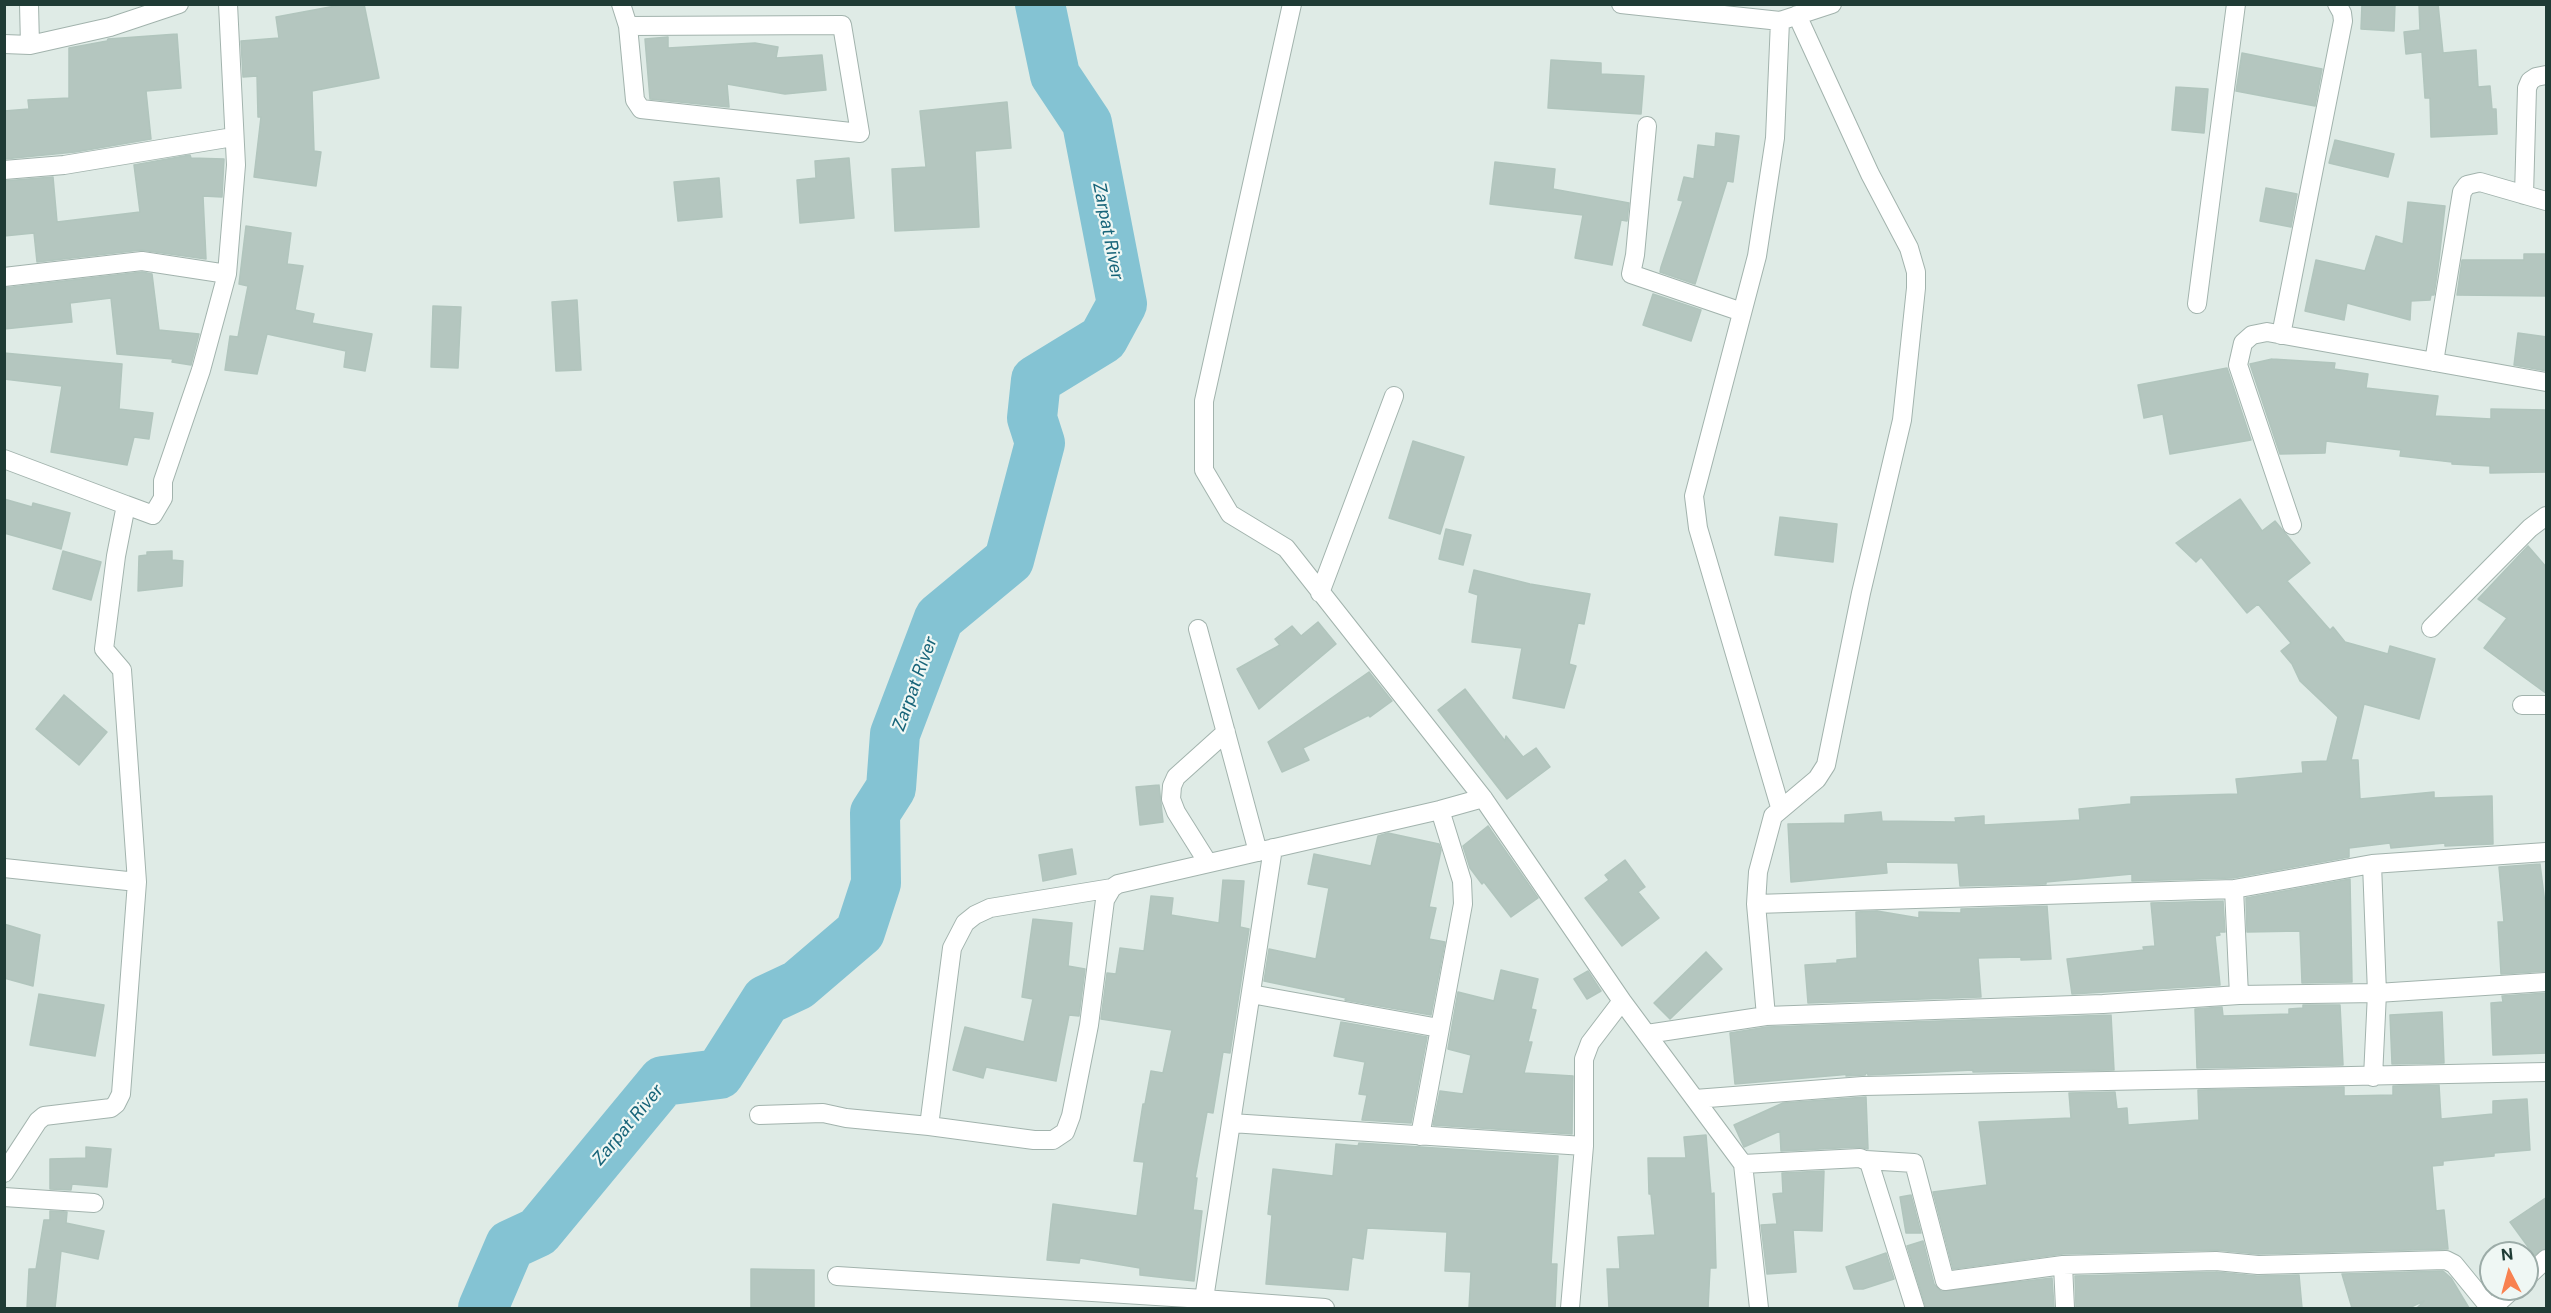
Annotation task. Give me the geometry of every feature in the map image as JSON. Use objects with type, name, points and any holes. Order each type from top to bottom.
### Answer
[{"type":"street","points":[[29,4],[30,45]]},
{"type":"street","points":[[4,44],[30,45],[110,27],[179,4]]},
{"type":"street","points":[[4,459],[153,515],[163,498],[163,481],[201,370],[227,274],[236,165],[228,4]]},
{"type":"street","points":[[621,4],[628,26],[635,100],[641,109],[860,133],[842,25],[628,26]]},
{"type":"street","points":[[1292,4],[1204,401],[1204,470],[1230,514],[1287,548],[1483,798],[1622,1001],[1743,1164],[1759,1308]]},
{"type":"street","points":[[1621,4],[1788,18],[1832,4]]},
{"type":"street","points":[[2198,304],[2236,4]]},
{"type":"street","points":[[2281,335],[2343,21],[2337,4]]},
{"type":"street","points":[[1780,807],[1695,513],[1694,496],[1696,479],[1755,263],[1774,138],[1788,18]]},
{"type":"street","points":[[1766,1016],[1756,904],[1758,872],[1773,816],[1780,807],[1817,779],[1826,765],[1861,593],[1902,420],[1916,288],[1916,272],[1909,248],[1788,18]]},
{"type":"street","points":[[2524,195],[2527,88],[2530,81],[2536,77],[2547,75]]},
{"type":"street","points":[[1647,126],[1635,255],[1631,274],[1742,312]]},
{"type":"street","points":[[4,170],[64,165],[233,136]]},
{"type":"street","points":[[2434,362],[2462,192],[2467,185],[2480,182],[2547,201]]},
{"type":"street","points":[[4,277],[142,261],[227,274]]},
{"type":"street","points":[[2292,525],[2238,365],[2243,343],[2252,336],[2267,332],[2547,382]]},
{"type":"street","points":[[1320,593],[1394,396]]},
{"type":"street","points":[[4,1173],[38,1120],[44,1116],[111,1108],[120,1100],[137,882],[122,669],[104,649],[116,556],[126,505]]},
{"type":"street","points":[[2431,628],[2530,528],[2547,516]]},
{"type":"street","points":[[1198,629],[1226,732],[1266,850],[1251,994],[1204,1299]]},
{"type":"street","points":[[2522,705],[2547,705]]},
{"type":"street","points":[[1208,863],[1176,812],[1172,799],[1172,786],[1176,777],[1226,732]]},
{"type":"street","points":[[929,1126],[952,948],[965,923],[975,915],[990,908],[1112,888],[1118,884],[1440,810],[1483,798]]},
{"type":"street","points":[[1420,1136],[1463,892],[1462,881],[1440,810]]},
{"type":"street","points":[[1756,904],[2234,889],[2372,864],[2547,852]]},
{"type":"street","points":[[2372,864],[2377,993],[2373,1077]]},
{"type":"street","points":[[4,868],[137,882]]},
{"type":"street","points":[[759,1115],[823,1113],[846,1118],[1034,1140],[1053,1140],[1065,1132],[1071,1116],[1089,1025],[1105,900],[1112,888]]},
{"type":"street","points":[[2234,889],[2239,995]]},
{"type":"street","points":[[1647,1034],[1766,1016],[2103,1004],[2239,995],[2377,993],[2547,981]]},
{"type":"street","points":[[1251,994],[1439,1028]]},
{"type":"street","points":[[1570,1308],[1584,1146],[1584,1059],[1586,1050],[1622,1001]]},
{"type":"street","points":[[1695,1099],[1863,1086],[2547,1072]]},
{"type":"street","points":[[1230,1124],[1584,1146]]},
{"type":"street","points":[[1743,1164],[1860,1158],[1914,1163],[1945,1281],[2063,1265],[2216,1261],[2281,1264],[2446,1260],[2454,1264],[2491,1308]]},
{"type":"street","points":[[1866,1160],[1871,1166],[1915,1308]]},
{"type":"street","points":[[4,1197],[94,1203]]},
{"type":"street","points":[[2063,1265],[2065,1308]]},
{"type":"street","points":[[837,1275],[1324,1308]]},
{"type":"building","points":[[346,4],[364,4],[379,78],[312,91],[314,151],[321,152],[316,186],[254,177],[261,117],[258,117],[257,76],[243,77],[241,41],[279,38],[276,17]]},
{"type":"building","points":[[2362,4],[2395,4],[2394,31],[2361,29]]},
{"type":"building","points":[[2419,4],[2438,4],[2443,53],[2476,50],[2478,87],[2490,86],[2492,109],[2496,109],[2497,134],[2431,137],[2430,98],[2425,98],[2422,52],[2406,54],[2404,32],[2420,30]]},
{"type":"building","points":[[177,34],[181,88],[146,91],[151,139],[75,152],[4,159],[4,111],[29,109],[28,100],[69,98],[69,48],[108,39]]},
{"type":"building","points":[[668,37],[668,48],[755,43],[778,47],[776,58],[822,55],[826,90],[785,94],[727,84],[729,107],[650,99],[645,39]]},
{"type":"building","points":[[2242,53],[2322,69],[2315,106],[2236,91]]},
{"type":"building","points":[[1551,60],[1601,63],[1601,74],[1644,76],[1641,114],[1548,108]]},
{"type":"building","points":[[2176,87],[2208,89],[2204,133],[2172,130]]},
{"type":"building","points":[[1007,102],[1011,148],[975,151],[979,227],[895,231],[892,169],[926,167],[920,111]]},
{"type":"building","points":[[1716,133],[1739,136],[1733,182],[1727,181],[1695,284],[1660,272],[1683,201],[1678,200],[1684,177],[1694,179],[1698,145],[1715,147]]},
{"type":"building","points":[[2335,140],[2394,154],[2388,177],[2329,163]]},
{"type":"building","points":[[190,155],[191,158],[224,159],[222,197],[203,196],[206,259],[141,250],[37,262],[34,233],[4,236],[4,181],[53,177],[57,222],[140,212],[134,165]]},
{"type":"building","points":[[849,158],[854,218],[800,223],[797,180],[816,178],[815,161]]},
{"type":"building","points":[[1495,162],[1555,169],[1553,189],[1629,203],[1627,221],[1621,220],[1612,265],[1575,258],[1583,215],[1490,204]]},
{"type":"building","points":[[719,178],[722,217],[678,221],[674,182]]},
{"type":"building","points":[[2266,188],[2297,194],[2291,227],[2260,221]]},
{"type":"building","points":[[2408,202],[2445,206],[2434,295],[2431,295],[2430,300],[2411,301],[2410,320],[2347,303],[2344,320],[2305,311],[2316,260],[2365,271],[2376,236],[2403,244]]},
{"type":"building","points":[[246,226],[291,233],[287,264],[303,266],[295,310],[314,314],[312,323],[372,334],[365,371],[344,367],[346,351],[267,334],[257,374],[225,370],[230,336],[238,337],[248,286],[239,284]]},
{"type":"building","points":[[2524,254],[2547,254],[2547,296],[2457,295],[2462,260],[2524,260]]},
{"type":"building","points":[[142,272],[152,274],[159,330],[199,334],[191,365],[172,362],[173,359],[117,354],[111,298],[70,303],[72,322],[4,329],[4,288]]},
{"type":"building","points":[[1653,294],[1701,310],[1691,341],[1643,325]]},
{"type":"building","points":[[577,300],[581,370],[556,371],[552,302]]},
{"type":"building","points":[[433,306],[461,307],[458,368],[431,367]]},
{"type":"building","points":[[2518,333],[2547,337],[2547,371],[2514,365]]},
{"type":"building","points":[[4,353],[122,364],[119,409],[153,413],[149,439],[134,437],[127,465],[51,452],[62,386],[4,379]]},
{"type":"building","points":[[2272,359],[2335,363],[2334,369],[2368,374],[2366,388],[2438,396],[2435,416],[2491,419],[2491,409],[2547,410],[2547,472],[2490,473],[2490,466],[2452,464],[2452,462],[2400,456],[2401,450],[2326,441],[2325,453],[2280,454],[2250,364]]},
{"type":"building","points":[[2227,368],[2251,440],[2170,454],[2163,414],[2144,418],[2138,385]]},
{"type":"building","points":[[1413,441],[1464,457],[1440,534],[1389,518]]},
{"type":"building","points":[[4,499],[32,507],[33,503],[70,513],[61,549],[4,533]]},
{"type":"building","points":[[2240,499],[2262,531],[2275,521],[2310,563],[2287,581],[2330,630],[2333,627],[2345,642],[2388,654],[2390,646],[2435,659],[2419,719],[2364,704],[2351,760],[2358,760],[2360,799],[2434,792],[2434,798],[2492,796],[2493,844],[2445,846],[2445,843],[2391,848],[2390,843],[2349,848],[2349,857],[2233,878],[2132,881],[2132,874],[2046,882],[2046,884],[1960,886],[1958,863],[1886,862],[1887,873],[1791,882],[1788,824],[1845,823],[1845,815],[1881,812],[1882,821],[1956,822],[1955,818],[1984,816],[1984,825],[2080,820],[2079,809],[2131,804],[2131,797],[2238,794],[2236,779],[2303,773],[2302,762],[2327,761],[2338,717],[2300,681],[2292,664],[2281,651],[2291,643],[2258,604],[2247,613],[2201,557],[2196,562],[2176,543]]},
{"type":"building","points":[[1780,517],[1837,524],[1833,562],[1775,555]]},
{"type":"building","points":[[1446,529],[1471,535],[1463,565],[1439,559]]},
{"type":"building","points":[[2528,546],[2547,568],[2547,694],[2484,648],[2507,618],[2478,599]]},
{"type":"building","points":[[63,551],[101,562],[91,600],[53,589]]},
{"type":"building","points":[[172,551],[172,560],[183,561],[182,586],[138,591],[139,556],[147,555],[147,552]]},
{"type":"building","points":[[1474,570],[1530,584],[1590,594],[1584,624],[1578,623],[1569,664],[1576,666],[1564,708],[1513,698],[1522,648],[1472,642],[1478,595],[1469,592]]},
{"type":"building","points":[[1318,622],[1336,644],[1259,709],[1237,669],[1280,645],[1275,639],[1292,626],[1301,636]]},
{"type":"building","points":[[1369,672],[1392,701],[1370,717],[1369,715],[1303,748],[1309,760],[1282,772],[1268,742]]},
{"type":"building","points":[[1465,689],[1505,741],[1506,736],[1523,757],[1536,748],[1550,767],[1507,799],[1438,710]]},
{"type":"building","points":[[64,695],[107,732],[79,765],[36,729]]},
{"type":"building","points":[[1159,785],[1163,822],[1140,825],[1136,787]]},
{"type":"building","points":[[1488,826],[1538,898],[1511,917],[1470,868],[1463,846]]},
{"type":"building","points":[[1388,833],[1439,844],[1441,850],[1429,907],[1436,908],[1429,939],[1445,942],[1431,1015],[1345,1000],[1346,998],[1264,981],[1269,949],[1316,959],[1329,888],[1308,884],[1314,854],[1371,866],[1378,836]]},
{"type":"building","points":[[1072,849],[1076,874],[1043,881],[1039,855]]},
{"type":"building","points":[[1625,860],[1645,887],[1638,892],[1659,918],[1622,946],[1585,898],[1609,880],[1605,875]]},
{"type":"building","points":[[2540,864],[2547,919],[2547,971],[2501,974],[2498,922],[2504,922],[2499,867]]},
{"type":"building","points":[[2350,879],[2352,982],[2302,983],[2300,931],[2247,932],[2246,898]]},
{"type":"building","points":[[1223,880],[1244,881],[1240,927],[1249,929],[1230,1053],[1223,1052],[1213,1113],[1207,1112],[1195,1178],[1197,1178],[1193,1210],[1202,1211],[1194,1281],[1140,1275],[1140,1268],[1080,1258],[1079,1263],[1047,1260],[1053,1204],[1137,1216],[1144,1162],[1134,1161],[1143,1104],[1145,1104],[1151,1071],[1163,1073],[1172,1030],[1101,1019],[1107,973],[1116,974],[1120,948],[1144,951],[1151,896],[1173,898],[1171,915],[1219,923]]},
{"type":"building","points":[[2223,901],[2225,932],[2219,932],[2220,935],[2215,936],[2220,985],[2072,994],[2067,959],[2144,950],[2143,947],[2155,946],[2151,903]]},
{"type":"building","points":[[2047,906],[2051,959],[1978,958],[1981,997],[1808,1003],[1805,965],[1837,963],[1837,960],[1857,958],[1856,912],[1877,911],[1919,918],[1919,912],[1961,913],[1961,909]]},
{"type":"building","points":[[1033,919],[1072,923],[1068,966],[1085,969],[1079,1016],[1069,1015],[1056,1081],[986,1067],[983,1078],[953,1070],[965,1027],[1024,1042],[1033,999],[1022,997]]},
{"type":"building","points":[[4,924],[40,935],[33,986],[4,978]]},
{"type":"building","points":[[1706,952],[1722,969],[1670,1019],[1654,1003]]},
{"type":"building","points":[[1501,970],[1538,979],[1531,1009],[1536,1010],[1528,1042],[1532,1042],[1524,1073],[1573,1076],[1572,1134],[1433,1125],[1440,1091],[1463,1094],[1471,1055],[1448,1049],[1458,992],[1494,1001]]},
{"type":"building","points":[[1588,971],[1601,991],[1587,999],[1574,979]]},
{"type":"building","points":[[2547,993],[2547,1053],[2493,1055],[2491,1003],[2503,1002],[2502,996]]},
{"type":"building","points":[[39,994],[104,1005],[95,1056],[30,1045]]},
{"type":"building","points":[[2303,1005],[2340,1005],[2343,1065],[2197,1068],[2195,1009],[2222,1007],[2223,1016],[2289,1014],[2289,1009],[2303,1008]]},
{"type":"building","points":[[2442,1012],[2444,1063],[2392,1064],[2390,1015]]},
{"type":"building","points":[[2111,1015],[2114,1070],[1973,1072],[1973,1070],[1868,1075],[1867,1072],[1865,1075],[1846,1076],[1851,1074],[1735,1084],[1730,1033],[1767,1027]]},
{"type":"building","points":[[1341,1022],[1427,1037],[1411,1123],[1362,1120],[1367,1095],[1359,1094],[1365,1062],[1334,1056]]},
{"type":"building","points":[[2439,1085],[2441,1119],[2493,1114],[2493,1101],[2527,1099],[2530,1150],[2443,1161],[2443,1165],[2432,1166],[2436,1211],[2444,1210],[2448,1249],[2258,1254],[2216,1250],[2063,1254],[1953,1269],[1933,1192],[1987,1185],[1979,1122],[2071,1118],[2069,1093],[2115,1092],[2117,1109],[2127,1108],[2128,1125],[2199,1120],[2198,1090],[2344,1087],[2344,1096],[2393,1095],[2393,1086]]},
{"type":"building","points":[[1866,1097],[1868,1149],[1859,1147],[1781,1151],[1780,1131],[1744,1147],[1734,1125],[1783,1103]]},
{"type":"building","points":[[1706,1135],[1711,1194],[1714,1193],[1716,1268],[1710,1268],[1708,1308],[1609,1308],[1607,1269],[1620,1269],[1618,1237],[1655,1235],[1651,1194],[1649,1194],[1648,1158],[1686,1158],[1684,1137]]},
{"type":"building","points":[[1359,1143],[1558,1156],[1551,1264],[1557,1264],[1555,1308],[1469,1308],[1471,1272],[1445,1271],[1447,1232],[1367,1228],[1363,1259],[1352,1257],[1348,1290],[1266,1284],[1272,1215],[1268,1214],[1273,1169],[1333,1176],[1336,1144],[1358,1146]]},
{"type":"building","points":[[86,1147],[111,1149],[107,1187],[72,1184],[71,1190],[50,1189],[50,1159],[86,1158]]},
{"type":"building","points":[[1824,1171],[1822,1231],[1793,1230],[1796,1272],[1767,1274],[1761,1225],[1777,1224],[1773,1194],[1783,1193],[1782,1173]]},
{"type":"building","points":[[1911,1195],[1921,1233],[1906,1233],[1900,1197]]},
{"type":"building","points":[[2547,1197],[2547,1248],[2539,1252],[2539,1241],[2524,1241],[2510,1222]]},
{"type":"building","points":[[50,1211],[67,1212],[66,1223],[104,1231],[98,1259],[61,1251],[55,1308],[27,1308],[29,1269],[36,1269],[44,1220],[50,1220]]},
{"type":"building","points":[[1923,1241],[1934,1284],[1941,1291],[2052,1278],[2054,1308],[1926,1308],[1907,1246]]},
{"type":"building","points":[[1886,1253],[1894,1279],[1863,1289],[1854,1289],[1846,1267]]},
{"type":"building","points":[[751,1269],[814,1270],[814,1308],[751,1308]]},
{"type":"building","points":[[2443,1271],[2451,1278],[2469,1308],[2417,1308],[2424,1301],[2409,1308],[2352,1308],[2342,1274]]},
{"type":"building","points":[[2216,1272],[2257,1276],[2299,1275],[2302,1308],[2076,1308],[2075,1276]]},
{"type":"waterway","name":"Zarpat River","points":[[483,1308],[510,1245],[538,1232],[663,1081],[719,1074],[766,1000],[798,985],[860,932],[876,883],[875,813],[891,788],[895,734],[939,618],[1009,560],[1040,443],[1032,418],[1036,380],[1103,339],[1122,304],[1087,123],[1055,75],[1040,4]]}]
